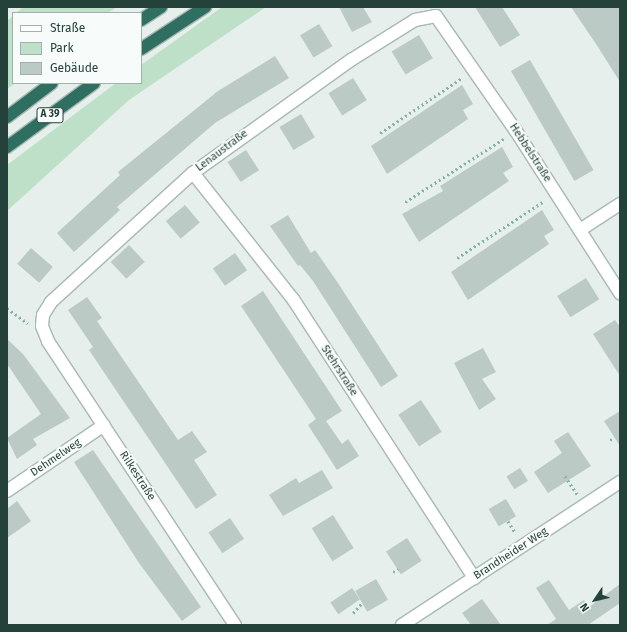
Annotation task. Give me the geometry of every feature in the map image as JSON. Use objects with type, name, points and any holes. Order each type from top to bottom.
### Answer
[{"type":"highway","points":[[142,19],[161,7]]},
{"type":"highway","points":[[142,48],[205,7]]},
{"type":"highway","name":"A 39","points":[[7,117],[51,84]]},
{"type":"highway","name":"A 39","points":[[7,147],[93,84]]},
{"type":"street","name":"Hebbelstraße","points":[[436,16],[516,131],[620,293]]},
{"type":"street","name":"Lenaustraße","points":[[42,326],[43,315],[51,302],[193,173],[351,60],[415,20],[436,16]]},
{"type":"street","name":"Stehrstraße","points":[[193,173],[293,299],[474,578]]},
{"type":"street","points":[[580,230],[620,204]]},
{"type":"street","name":"Rilkestraße","points":[[42,326],[48,341],[235,625]]},
{"type":"street","name":"Dehmelweg","points":[[7,491],[104,425]]},
{"type":"street","name":"Brandheider Weg","points":[[402,625],[620,482]]},
{"type":"path","points":[[380,133],[474,69]]},
{"type":"path","points":[[405,202],[516,131]]},
{"type":"path","points":[[457,258],[556,193]]},
{"type":"path","points":[[7,308],[21,321],[42,326]]},
{"type":"path","points":[[610,440],[615,438]]},
{"type":"path","points":[[565,476],[574,490]]},
{"type":"path","points":[[393,572],[398,569]]},
{"type":"path","points":[[353,613],[362,603]]},
{"type":"path","points":[[466,625],[469,622]]},
{"type":"green space","points":[[23,7],[117,7],[110,12],[17,12]]},
{"type":"green space","points":[[222,7],[266,7],[129,100],[7,211],[7,165],[115,84],[142,84],[142,64]]},
{"type":"green space","points":[[12,17],[12,84],[14,84],[7,89],[7,21]]},
{"type":"building","points":[[339,7],[363,7],[372,22],[352,32]]},
{"type":"building","points":[[475,7],[502,7],[520,35],[500,47]]},
{"type":"building","points":[[571,7],[620,7],[620,82],[598,47]]},
{"type":"building","points":[[319,24],[332,46],[314,58],[300,35]]},
{"type":"building","points":[[419,35],[433,58],[405,75],[392,51]]},
{"type":"building","points":[[275,56],[289,78],[215,123],[117,207],[120,210],[74,252],[57,233],[120,175],[118,172],[218,91]]},
{"type":"building","points":[[530,60],[594,170],[574,181],[511,71]]},
{"type":"building","points":[[353,78],[367,100],[342,115],[328,93]]},
{"type":"building","points":[[462,85],[473,104],[463,110],[468,119],[387,174],[371,146]]},
{"type":"building","points":[[301,114],[315,137],[293,150],[280,127]]},
{"type":"building","points":[[502,147],[513,167],[503,173],[509,181],[419,242],[402,214],[443,191],[440,186]]},
{"type":"building","points":[[246,150],[259,170],[241,182],[228,162]]},
{"type":"building","points":[[185,205],[200,223],[181,239],[166,221]]},
{"type":"building","points":[[542,210],[554,230],[544,236],[549,244],[468,300],[451,272]]},
{"type":"building","points":[[288,215],[311,253],[315,250],[338,283],[398,376],[381,387],[313,281],[300,265],[298,266],[270,226]]},
{"type":"building","points":[[129,245],[145,262],[126,279],[111,262]]},
{"type":"building","points":[[31,248],[53,267],[39,283],[17,264]]},
{"type":"building","points":[[235,253],[247,270],[225,286],[213,268]]},
{"type":"building","points":[[586,278],[599,299],[570,317],[557,296]]},
{"type":"building","points":[[263,291],[342,411],[326,421],[342,444],[348,439],[359,456],[337,470],[308,425],[316,419],[241,306]]},
{"type":"building","points":[[87,297],[102,318],[97,321],[178,440],[192,431],[207,452],[194,460],[217,495],[196,509],[89,350],[93,347],[68,310]]},
{"type":"building","points":[[615,320],[620,327],[620,376],[593,334]]},
{"type":"building","points":[[7,339],[23,354],[70,418],[33,439],[37,445],[17,459],[7,438],[41,414],[7,364]]},
{"type":"building","points":[[483,348],[496,372],[482,379],[496,399],[479,410],[454,363]]},
{"type":"building","points":[[421,400],[442,432],[419,447],[398,415]]},
{"type":"building","points":[[620,411],[620,446],[604,421]]},
{"type":"building","points":[[568,432],[591,466],[548,493],[534,472],[562,453],[554,441]]},
{"type":"building","points":[[93,450],[201,607],[182,621],[139,563],[74,462]]},
{"type":"building","points":[[520,468],[528,481],[514,489],[506,476]]},
{"type":"building","points":[[322,470],[333,488],[283,516],[269,495],[296,478],[299,483]]},
{"type":"building","points":[[506,499],[516,516],[499,526],[489,509]]},
{"type":"building","points":[[17,501],[31,521],[7,538],[7,509]]},
{"type":"building","points":[[333,515],[354,548],[332,561],[312,528]]},
{"type":"building","points":[[230,518],[244,539],[222,553],[208,533]]},
{"type":"building","points":[[407,538],[422,561],[401,574],[386,552]]},
{"type":"building","points":[[376,579],[388,600],[367,612],[355,591]]},
{"type":"building","points":[[549,580],[569,610],[584,600],[589,607],[620,584],[620,603],[588,625],[547,625],[556,619],[536,588]]},
{"type":"building","points":[[352,588],[360,600],[338,614],[330,603]]},
{"type":"building","points":[[482,599],[501,625],[471,625],[462,613]]}]
